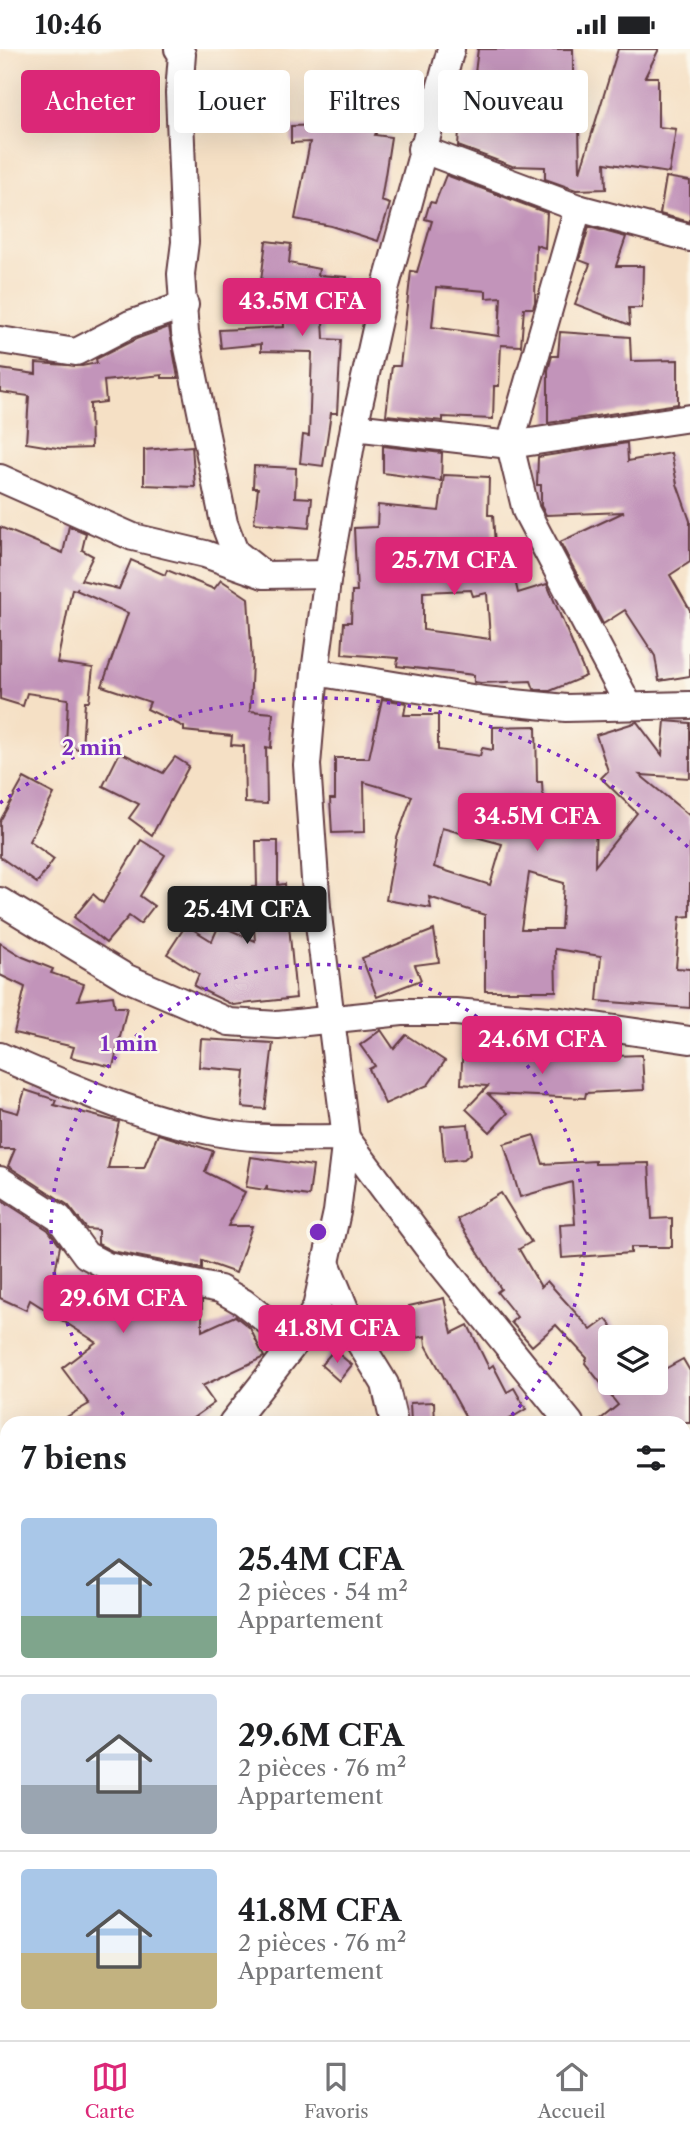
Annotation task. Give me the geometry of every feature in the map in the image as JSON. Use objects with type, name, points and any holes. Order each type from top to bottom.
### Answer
[{"type":"street","points":[[178,49],[182,54],[179,93],[185,242],[181,274],[186,305],[186,334],[224,523],[235,552],[264,575]]},
{"type":"street","points":[[238,1416],[295,1343],[316,1308],[327,1265],[346,1138],[317,908],[307,765],[315,672],[328,574],[354,427],[421,149],[451,49]]},
{"type":"street","points":[[421,149],[578,208],[690,238]]},
{"type":"street","points":[[578,208],[547,326],[510,445],[526,510],[628,704]]},
{"type":"street","points":[[0,340],[76,352],[130,324],[186,305]]},
{"type":"street","points":[[354,427],[510,445],[690,418]]},
{"type":"street","points":[[0,478],[133,537],[205,554],[264,575],[328,574]]},
{"type":"street","points":[[315,672],[511,703],[566,708],[628,704],[690,705]]},
{"type":"street","points":[[0,901],[127,978],[229,1022],[278,1025],[402,1013],[455,1012],[561,1021],[690,1040]]},
{"type":"street","points":[[0,1056],[134,1110],[189,1125],[232,1135],[346,1138]]},
{"type":"street","points":[[346,1138],[425,1245],[564,1416]]},
{"type":"street","points":[[0,1180],[59,1218],[86,1255],[107,1266],[220,1289],[243,1302],[295,1343]]},
{"type":"street","points":[[327,1265],[358,1340],[385,1384],[392,1416]]},
{"type":"building","points":[[478,49],[573,49],[573,70],[475,70]]},
{"type":"building","points":[[618,49],[659,49],[645,77],[658,77],[658,127],[676,129],[669,173],[605,163],[606,189],[576,190],[545,179],[545,167],[512,166],[458,146],[459,133],[579,133],[580,172]]},
{"type":"building","points":[[291,126],[304,126],[304,133],[376,133],[375,135],[391,137],[381,201],[390,204],[378,241],[331,226],[295,219],[310,142],[291,143]]},
{"type":"building","points":[[446,175],[547,213],[545,248],[536,245],[535,302],[533,308],[524,308],[521,346],[501,345],[499,386],[494,386],[493,419],[443,417],[443,421],[386,415],[392,366],[400,366],[411,271],[417,272],[432,221],[425,219],[430,202],[435,203]],"holes":[[[436,287],[486,291],[486,298],[501,297],[499,336],[432,327]]]},
{"type":"building","points":[[666,177],[690,181],[690,222],[660,214]]},
{"type":"building","points":[[589,227],[626,237],[616,266],[643,266],[642,308],[629,308],[630,325],[575,304],[590,264],[579,260]]},
{"type":"building","points":[[266,241],[291,244],[289,263],[319,269],[318,275],[347,277],[345,301],[322,299],[324,339],[341,340],[337,413],[331,413],[323,466],[300,463],[303,435],[309,436],[312,352],[261,351],[261,344],[221,348],[219,330],[284,327],[282,284],[261,281]]},
{"type":"building","points":[[169,327],[178,378],[162,378],[162,375],[104,381],[106,402],[90,404],[91,448],[63,449],[26,443],[29,396],[0,392],[0,369],[36,374],[36,363],[82,366],[97,363],[96,359],[136,339]]},
{"type":"building","points":[[560,332],[630,337],[631,361],[678,360],[678,404],[548,423],[548,370],[552,356],[558,356]]},
{"type":"building","points":[[627,443],[628,461],[671,453],[677,484],[690,521],[690,562],[670,575],[690,610],[690,676],[659,681],[655,656],[625,610],[603,624],[560,542],[624,512],[546,515],[541,506],[541,485],[537,485],[538,457]]},
{"type":"building","points":[[192,446],[195,487],[144,485],[144,450]]},
{"type":"building","points":[[383,446],[442,453],[441,481],[383,473]]},
{"type":"building","points":[[254,466],[296,468],[295,497],[312,498],[309,528],[254,523],[258,488],[253,488]]},
{"type":"building","points":[[444,475],[489,477],[488,515],[493,515],[496,561],[510,558],[518,593],[547,584],[586,676],[550,691],[534,689],[531,681],[474,682],[474,675],[397,666],[398,658],[342,654],[344,622],[351,622],[352,592],[357,592],[354,528],[377,527],[378,505],[439,511]],"holes":[[[471,590],[473,596],[487,593],[490,639],[423,630],[423,592]]]},
{"type":"building","points":[[69,526],[86,533],[82,550],[93,556],[81,580],[119,589],[131,560],[165,575],[167,570],[214,589],[221,580],[248,598],[252,661],[250,711],[273,713],[271,748],[266,747],[267,804],[245,803],[244,746],[231,745],[232,736],[184,731],[184,727],[147,709],[150,702],[102,686],[128,613],[76,590],[72,589],[57,663],[93,668],[89,701],[85,701],[82,749],[66,748],[68,699],[27,693],[23,706],[0,699],[0,527],[63,553]]},
{"type":"building","points":[[382,699],[406,703],[404,715],[438,715],[438,750],[480,756],[482,748],[493,750],[493,727],[536,726],[537,782],[542,782],[543,802],[596,802],[595,866],[637,813],[601,778],[608,771],[596,735],[637,722],[662,755],[665,721],[690,723],[690,778],[640,775],[690,816],[690,916],[680,917],[676,968],[690,969],[690,1008],[597,1001],[601,956],[555,949],[556,991],[485,991],[485,915],[429,897],[431,908],[386,900],[397,838],[412,796],[364,782],[365,832],[332,833],[330,799],[335,799],[335,758],[369,758]],"holes":[[[442,828],[502,844],[490,885],[434,867]],[[529,873],[564,883],[561,929],[521,929]]]},
{"type":"building","points":[[120,752],[163,773],[175,757],[189,766],[152,835],[129,818],[139,804],[103,786]]},
{"type":"building","points":[[24,778],[54,794],[29,841],[54,859],[37,883],[0,857],[0,821]]},
{"type":"building","points":[[141,840],[165,855],[140,896],[154,906],[140,924],[129,916],[106,943],[74,917],[93,894],[103,903]]},
{"type":"building","points":[[256,841],[278,841],[278,885],[285,884],[296,998],[233,1005],[194,986],[199,974],[167,954],[186,925],[212,941],[219,925],[255,941],[251,887],[257,887]]},
{"type":"building","points":[[434,930],[439,962],[415,965],[421,980],[377,997],[362,958]]},
{"type":"building","points":[[0,943],[23,957],[53,969],[51,973],[84,984],[78,1000],[113,996],[115,1007],[127,1007],[113,1067],[71,1057],[74,1047],[14,1033],[25,987],[0,975]]},
{"type":"building","points":[[381,1030],[394,1049],[406,1035],[445,1061],[428,1085],[385,1104],[369,1069],[375,1066],[360,1045]]},
{"type":"building","points":[[201,1039],[273,1043],[265,1109],[242,1107],[245,1071],[199,1067]]},
{"type":"building","points":[[463,1043],[513,1045],[513,1050],[587,1052],[587,1057],[642,1055],[644,1090],[586,1093],[585,1098],[488,1094],[508,1113],[490,1132],[466,1109],[488,1086],[461,1084]]},
{"type":"building","points":[[25,1090],[56,1100],[54,1105],[119,1122],[108,1168],[144,1168],[158,1134],[213,1151],[205,1172],[245,1192],[228,1226],[252,1226],[236,1273],[202,1261],[202,1269],[112,1251],[98,1244],[98,1230],[87,1229],[68,1205],[8,1166],[15,1149],[0,1149],[0,1108],[18,1113]]},
{"type":"building","points":[[468,1124],[471,1153],[464,1159],[444,1161],[441,1126]]},
{"type":"building","points":[[534,1135],[543,1164],[595,1161],[595,1164],[649,1163],[652,1219],[672,1218],[672,1247],[631,1247],[631,1253],[562,1258],[560,1225],[575,1224],[572,1182],[520,1197],[504,1144]]},
{"type":"building","points":[[251,1157],[313,1166],[309,1196],[267,1190],[267,1185],[265,1190],[246,1187]]},
{"type":"building","points":[[501,1193],[531,1242],[519,1249],[541,1287],[547,1281],[591,1330],[606,1319],[611,1325],[598,1325],[598,1380],[585,1363],[587,1358],[556,1325],[532,1346],[511,1322],[517,1317],[497,1292],[501,1289],[457,1219]]},
{"type":"building","points":[[0,1199],[48,1230],[60,1246],[54,1277],[92,1276],[104,1281],[202,1301],[202,1331],[235,1316],[250,1328],[264,1357],[202,1386],[214,1403],[196,1416],[68,1416],[89,1404],[62,1368],[96,1342],[30,1300],[26,1310],[0,1298]]},
{"type":"building","points":[[444,1298],[452,1333],[468,1325],[489,1368],[493,1365],[507,1392],[514,1388],[526,1409],[514,1416],[465,1416],[426,1345],[425,1336],[417,1338],[409,1306]]},
{"type":"building","points":[[370,1321],[387,1321],[387,1339],[376,1339]]},
{"type":"building","points":[[334,1350],[352,1365],[339,1381],[321,1365]]},
{"type":"building","points":[[683,1359],[690,1371],[690,1416],[605,1416],[618,1405],[610,1395],[668,1395],[668,1367]]},
{"type":"building","points":[[434,1402],[435,1416],[411,1416],[410,1403]]}]
